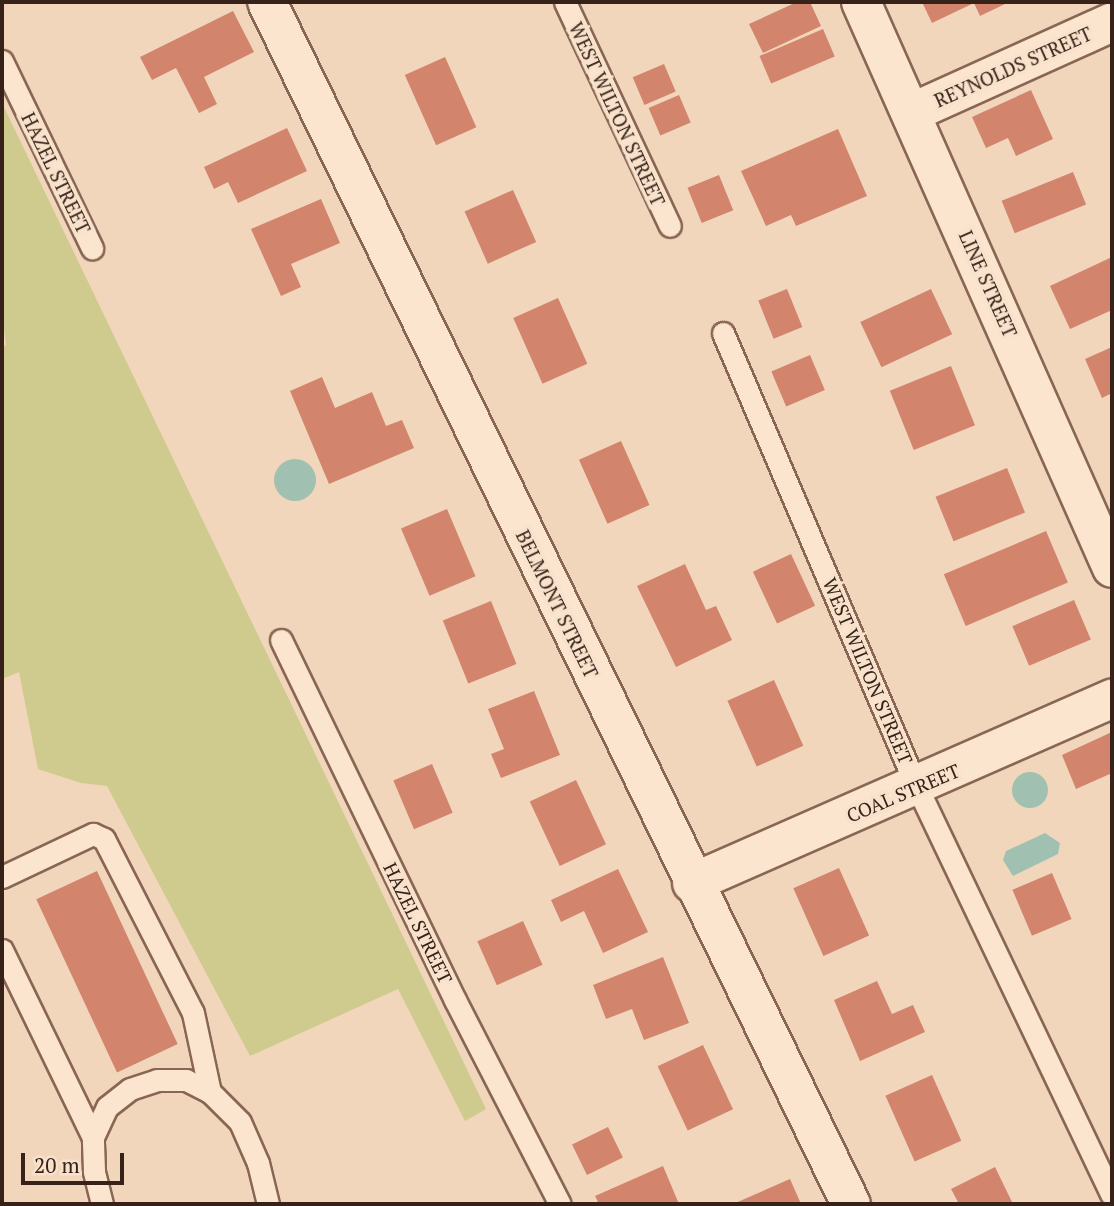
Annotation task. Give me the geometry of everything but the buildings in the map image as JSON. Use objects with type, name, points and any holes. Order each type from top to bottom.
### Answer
[{"type":"street","name":"BELMONT STREET","points":[[267,2],[692,883],[852,1204]]},
{"type":"street","name":"LINE STREET","points":[[861,2],[913,112],[1112,568]]},
{"type":"street","name":"REYNOLDS STREET","points":[[913,112],[1112,22]]},
{"type":"street","name":"COAL STREET","points":[[692,883],[917,787],[1112,699]]},
{"type":"lane","name":"WEST WILTON STREET","points":[[565,2],[670,226]]},
{"type":"lane","name":"HAZEL STREET","points":[[2,61],[92,248]]},
{"type":"lane","name":"WEST WILTON STREET","points":[[723,333],[917,787],[1112,1195]]},
{"type":"lane","name":"HAZEL STREET","points":[[281,639],[455,1000],[560,1204]]},
{"type":"lane","points":[[2,877],[93,834],[104,839],[193,1013],[210,1092]]},
{"type":"lane","points":[[2,950],[93,1137],[94,1171],[102,1204]]},
{"type":"lane","points":[[93,1137],[107,1107],[130,1088],[157,1080],[186,1080],[210,1092],[240,1122],[258,1163],[268,1204]]},
{"type":"shaded area","points":[[2,103],[486,1109],[465,1121],[398,989],[250,1056],[107,786],[81,783],[38,769],[19,672],[2,679],[2,348],[6,345],[2,313]]},
{"type":"shaded area","points":[[295,459],[310,465],[316,480],[310,495],[295,501],[280,495],[274,480],[280,465]]},
{"type":"shaded area","points":[[1030,772],[1043,777],[1048,790],[1043,803],[1030,808],[1017,803],[1012,790],[1017,777]]},
{"type":"shaded area","points":[[1045,833],[1060,843],[1058,854],[1013,876],[1003,860],[1006,851]]}]
